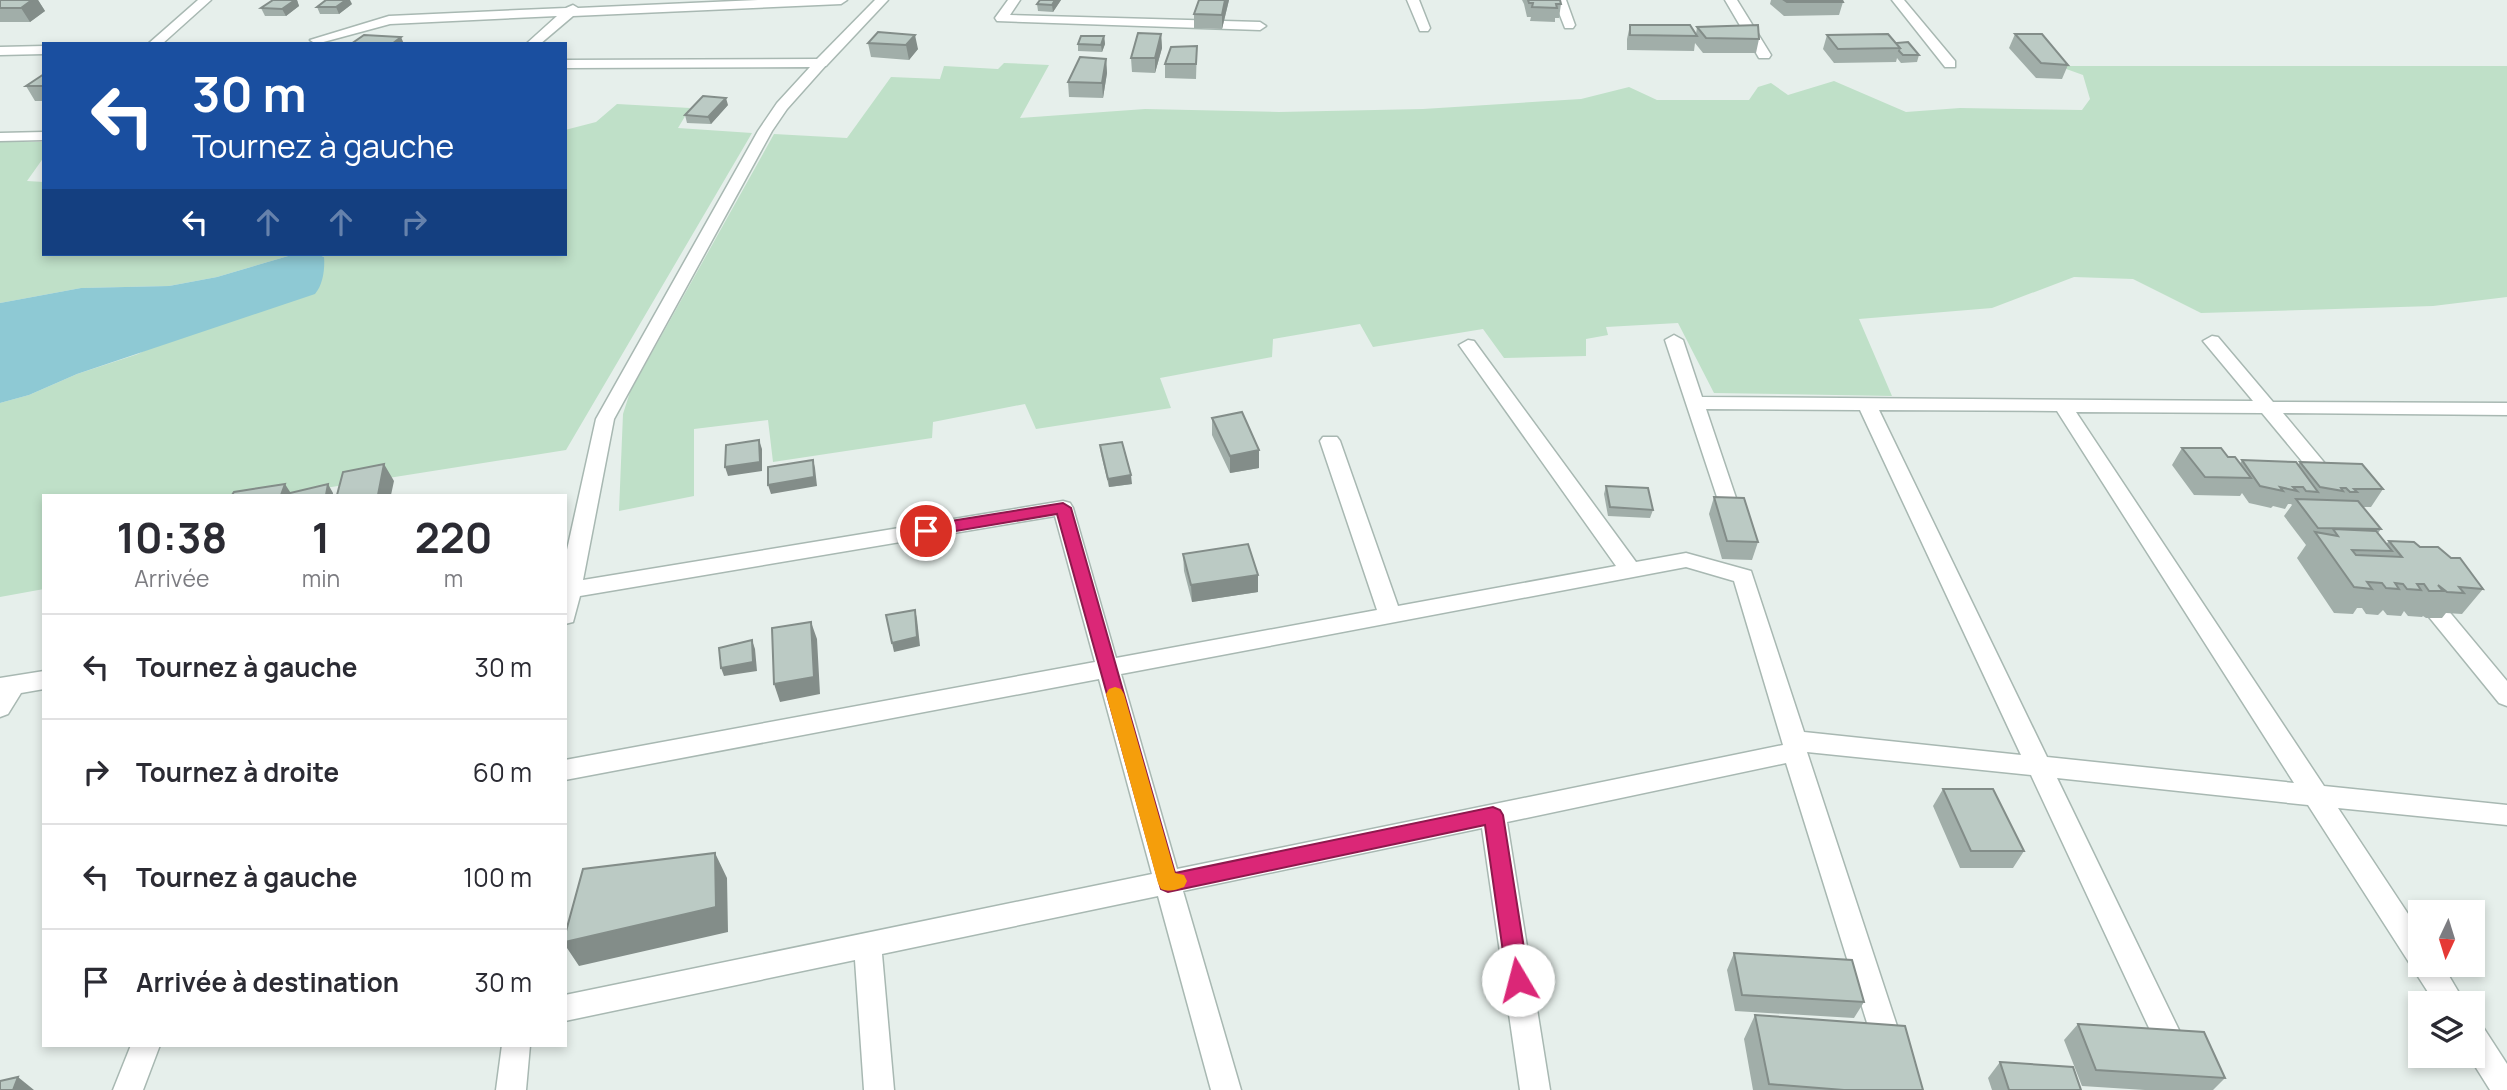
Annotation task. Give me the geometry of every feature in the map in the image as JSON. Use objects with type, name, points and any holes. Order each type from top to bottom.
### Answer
[{"type":"street","points":[[156,42],[205,0]]},
{"type":"street","points":[[534,42],[569,12],[588,0]]},
{"type":"street","points":[[318,42],[316,40],[389,20],[841,0]]},
{"type":"street","points":[[882,0],[782,106],[765,131],[618,392],[598,446],[567,591],[1063,508],[1226,1090]]},
{"type":"street","points":[[1014,0],[1001,18],[1260,26]]},
{"type":"street","points":[[1413,0],[1424,28]]},
{"type":"street","points":[[1560,0],[1569,25]]},
{"type":"street","points":[[1731,0],[1764,55]]},
{"type":"street","points":[[1898,0],[1950,64]]},
{"type":"street","points":[[0,51],[42,50]]},
{"type":"street","points":[[567,64],[821,63]]},
{"type":"street","points":[[0,137],[42,136]]},
{"type":"street","points":[[1674,340],[1726,498]]},
{"type":"street","points":[[2212,341],[2348,503]]},
{"type":"street","points":[[1468,345],[1631,570]]},
{"type":"street","points":[[1695,403],[2507,409]]},
{"type":"street","points":[[1867,405],[2193,1090]]},
{"type":"street","points":[[2063,406],[2408,936]]},
{"type":"street","points":[[1330,441],[1390,615]]},
{"type":"street","points":[[567,770],[1686,560],[1743,576],[1903,1090]]},
{"type":"street","points":[[2410,579],[2507,697]]},
{"type":"street","points":[[0,708],[6,686],[42,680]]},
{"type":"street","points":[[567,1008],[1493,815],[1795,747],[2039,765],[2507,815]]},
{"type":"street","points":[[1493,815],[1535,1090]]},
{"type":"street","points":[[868,946],[880,1090]]},
{"type":"street","points":[[128,1090],[144,1047]]},
{"type":"street","points":[[511,1090],[516,1047]]},
{"type":"street","points":[[2485,1056],[2507,1090]]},
{"type":"green space","points":[[1004,63],[1049,65],[1020,118],[1145,109],[1279,112],[1423,109],[1581,99],[1629,87],[1657,100],[1749,100],[1758,87],[1771,83],[1788,95],[1834,81],[1906,112],[1960,108],[2082,110],[2090,99],[2083,75],[2058,66],[2507,66],[2507,297],[2433,306],[2201,313],[2133,279],[2074,277],[1992,308],[1859,319],[1892,396],[1714,393],[1678,323],[1606,327],[1608,335],[1586,339],[1586,356],[1504,358],[1483,329],[1373,347],[1360,324],[1273,339],[1272,357],[1160,378],[1171,408],[1036,429],[1025,404],[933,422],[932,438],[773,462],[768,420],[694,429],[694,496],[619,511],[623,414],[630,392],[774,134],[847,138],[891,77],[940,79],[944,66],[998,69]]},
{"type":"green space","points":[[617,104],[690,108],[678,128],[752,133],[566,450],[287,494],[42,494],[42,589],[0,597],[0,403],[29,395],[77,374],[138,354],[324,257],[322,256],[567,256],[567,129],[596,122]]},
{"type":"green space","points":[[0,142],[42,142],[42,160],[27,181],[42,182],[42,256],[288,256],[217,277],[169,286],[81,288],[0,303]]},
{"type":"water","points":[[288,256],[324,257],[323,277],[315,294],[77,374],[29,395],[0,403],[0,303],[81,288],[169,286],[217,277]]},
{"type":"building","points":[[0,0],[32,0],[21,8],[0,8]]},
{"type":"building","points":[[273,0],[295,0],[282,9],[261,8]]},
{"type":"building","points":[[326,0],[346,0],[336,7],[317,7]]},
{"type":"building","points":[[1040,0],[1055,0],[1052,5],[1037,4]]},
{"type":"building","points":[[1199,0],[1225,0],[1222,15],[1194,14]]},
{"type":"building","points":[[1528,0],[1560,0],[1561,4],[1556,4],[1557,8],[1532,7],[1533,3]]},
{"type":"building","points":[[1784,0],[1842,0],[1843,2],[1787,2]]},
{"type":"building","points":[[1630,25],[1690,25],[1697,36],[1630,35]]},
{"type":"building","points":[[1758,25],[1759,39],[1706,38],[1697,27]]},
{"type":"building","points":[[878,32],[915,35],[906,45],[868,43]]},
{"type":"building","points":[[1138,33],[1161,34],[1155,58],[1131,58]]},
{"type":"building","points":[[1888,34],[1900,48],[1838,49],[1827,35]]},
{"type":"building","points":[[2015,34],[2042,34],[2068,65],[2041,63]]},
{"type":"building","points":[[364,35],[401,37],[395,42],[354,42]]},
{"type":"building","points":[[1081,36],[1104,36],[1101,45],[1078,44]]},
{"type":"building","points":[[1908,42],[1919,55],[1903,55],[1899,51],[1896,43]]},
{"type":"building","points":[[1197,46],[1196,64],[1165,64],[1171,47]]},
{"type":"building","points":[[1080,57],[1106,59],[1102,83],[1068,82]]},
{"type":"building","points":[[42,75],[42,86],[26,86]]},
{"type":"building","points":[[703,96],[726,98],[708,117],[685,115]]},
{"type":"building","points":[[1242,412],[1259,450],[1230,456],[1212,418]]},
{"type":"building","points":[[759,440],[760,462],[725,467],[726,445]]},
{"type":"building","points":[[1122,442],[1131,475],[1108,479],[1100,445]]},
{"type":"building","points":[[2182,448],[2221,448],[2228,457],[2235,457],[2251,478],[2205,477]]},
{"type":"building","points":[[813,460],[814,477],[768,485],[768,467]]},
{"type":"building","points":[[2242,460],[2296,462],[2318,492],[2306,491],[2303,487],[2293,487],[2297,491],[2280,487],[2283,491],[2260,486]]},
{"type":"building","points":[[2300,462],[2362,464],[2383,489],[2354,489],[2357,492],[2350,492],[2346,488],[2341,488],[2343,491],[2320,487]]},
{"type":"building","points":[[384,464],[378,494],[337,494],[343,472]]},
{"type":"building","points":[[285,484],[281,494],[233,494]]},
{"type":"building","points":[[328,484],[326,494],[290,493]]},
{"type":"building","points":[[1606,486],[1648,488],[1653,510],[1610,507]]},
{"type":"building","points":[[1714,497],[1744,498],[1758,542],[1727,541]]},
{"type":"building","points":[[2296,499],[2358,501],[2381,529],[2318,528]]},
{"type":"building","points":[[2333,529],[2376,531],[2392,551],[2352,550],[2356,555],[2402,557],[2389,541],[2414,542],[2420,547],[2438,547],[2451,558],[2460,558],[2483,589],[2459,587],[2464,593],[2447,592],[2438,585],[2443,591],[2429,591],[2424,584],[2417,584],[2421,590],[2407,589],[2403,584],[2395,583],[2399,589],[2386,588],[2382,583],[2367,582],[2372,589],[2354,587],[2315,532],[2338,536]]},
{"type":"building","points":[[1248,544],[1258,575],[1191,585],[1183,554]]},
{"type":"building","points":[[915,610],[917,637],[892,643],[886,615]]},
{"type":"building","points":[[811,622],[814,677],[774,684],[772,628]]},
{"type":"building","points":[[752,640],[753,662],[721,668],[719,648]]},
{"type":"building","points":[[1943,789],[1993,789],[2024,851],[1971,851]]},
{"type":"building","points":[[715,853],[716,907],[567,942],[567,928],[583,869]]},
{"type":"building","points":[[1734,953],[1852,960],[1864,1002],[1742,995]]},
{"type":"building","points":[[1755,1015],[1905,1026],[1923,1090],[1844,1090],[1769,1084]]},
{"type":"building","points":[[2078,1024],[2204,1032],[2225,1078],[2096,1070]]},
{"type":"building","points":[[2000,1062],[2073,1067],[2081,1090],[2009,1090]]},
{"type":"building","points":[[18,1077],[13,1090],[0,1090],[0,1081]]},
{"type":"slow traffic","points":[[1115,694],[1168,883],[1177,881]]},
{"type":"route","points":[[926,531],[1063,508],[1168,883],[1493,815],[1518,980]]}]
